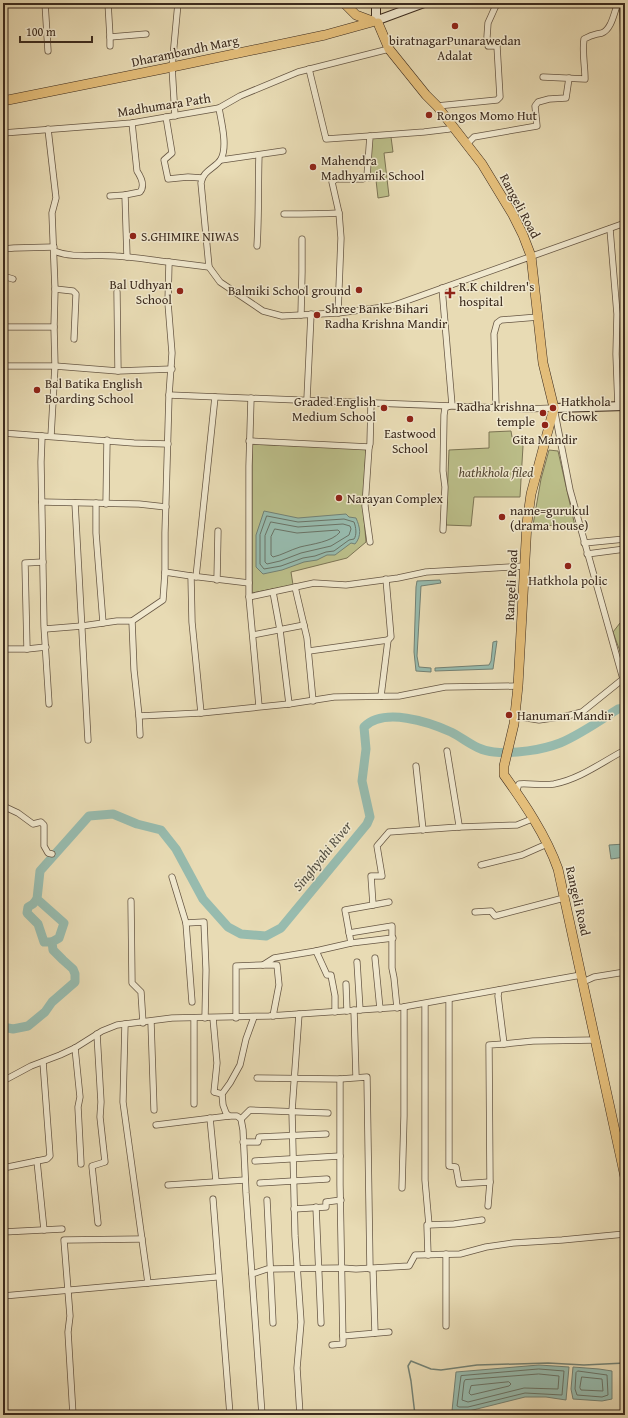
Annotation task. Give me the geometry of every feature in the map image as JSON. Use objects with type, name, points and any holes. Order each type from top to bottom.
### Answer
[{"type":"main road","points":[[344,3],[356,15],[375,21]]},
{"type":"main road","name":"Dharambandh Marg","points":[[3,101],[325,35],[375,21]]},
{"type":"main road","name":"Rangeli Road","points":[[375,21],[390,48],[485,168],[513,215],[523,235],[530,256],[543,362],[554,408],[531,494],[527,524],[518,686],[514,720],[504,766],[504,775],[552,852],[558,869],[625,1177]]},
{"type":"street","points":[[45,3],[48,51]]},
{"type":"street","points":[[108,3],[110,46]]},
{"type":"street","points":[[175,116],[172,67],[178,3]]},
{"type":"street","name":"Rangeli Road","points":[[375,21],[376,3]]},
{"type":"street","points":[[375,21],[424,3]]},
{"type":"street","points":[[437,106],[497,100],[500,97],[497,46],[488,46],[487,37],[488,23],[497,3]]},
{"type":"street","points":[[543,77],[584,79],[582,53],[584,39],[592,34],[602,32],[608,28],[618,3]]},
{"type":"street","points":[[624,3],[625,34]]},
{"type":"street","points":[[110,37],[146,34]]},
{"type":"street","name":"Madhumara Path","points":[[3,133],[132,123],[219,108],[240,96],[298,72],[390,48]]},
{"type":"street","points":[[309,69],[326,139],[424,132],[454,127]]},
{"type":"street","points":[[467,144],[474,136],[537,126],[535,106],[538,102],[549,99],[566,98],[569,78]]},
{"type":"street","points":[[219,108],[223,131],[224,150],[221,160]]},
{"type":"street","points":[[166,117],[172,153],[164,160],[168,179],[188,177],[202,178]]},
{"type":"street","points":[[110,196],[140,192],[142,189],[142,178],[137,171],[132,123]]},
{"type":"street","points":[[48,129],[56,198],[52,213],[55,289],[55,366],[51,436]]},
{"type":"street","points":[[338,313],[341,238],[339,213],[332,182],[336,180],[363,179],[367,176],[370,136]]},
{"type":"street","points":[[283,152],[221,160],[209,169],[202,178],[202,202],[209,267],[220,282],[263,310],[282,316],[338,313],[392,306],[625,223]]},
{"type":"street","points":[[257,246],[259,219],[259,155]]},
{"type":"street","points":[[125,195],[127,257]]},
{"type":"street","points":[[284,214],[339,213]]},
{"type":"street","points":[[169,395],[526,409],[621,406],[616,354],[617,314],[610,229]]},
{"type":"street","points":[[301,315],[302,239]]},
{"type":"street","points":[[3,249],[54,249],[65,255],[83,257],[100,255],[127,257],[209,267]]},
{"type":"street","points":[[45,629],[82,626],[103,622],[132,622],[163,600],[169,395],[172,369],[168,303],[169,262]]},
{"type":"street","points":[[3,276],[13,279]]},
{"type":"street","points":[[442,288],[452,406]]},
{"type":"street","points":[[55,289],[73,291],[76,294],[74,339]]},
{"type":"street","points":[[117,292],[118,371]]},
{"type":"street","points":[[306,400],[311,314]]},
{"type":"street","points":[[496,407],[494,334],[497,323],[501,320],[538,317]]},
{"type":"street","points":[[3,326],[54,327]]},
{"type":"street","points":[[3,366],[55,366],[118,371],[172,369]]},
{"type":"street","points":[[201,713],[192,622],[194,576],[215,397]]},
{"type":"street","points":[[251,398],[249,440],[249,583],[252,635],[259,706]]},
{"type":"street","points":[[370,542],[365,506],[370,444],[371,403]]},
{"type":"street","points":[[443,530],[445,487],[443,471],[444,408],[452,406]]},
{"type":"street","points":[[514,720],[539,720],[582,712],[623,679],[570,490],[554,408]]},
{"type":"street","points":[[3,433],[134,443],[168,444]]},
{"type":"street","points":[[42,436],[41,462],[43,562],[49,704]]},
{"type":"street","points":[[106,504],[107,440]]},
{"type":"street","points":[[249,440],[369,447]]},
{"type":"street","points":[[42,502],[148,504],[166,507]]},
{"type":"street","points":[[75,503],[88,740]]},
{"type":"street","points":[[96,503],[96,533],[103,622]]},
{"type":"street","points":[[217,580],[218,531]]},
{"type":"street","points":[[584,543],[625,539]]},
{"type":"street","points":[[587,554],[625,549]]},
{"type":"street","points":[[26,649],[25,563],[43,562]]},
{"type":"street","points":[[250,597],[314,583],[346,585],[426,572],[525,566]]},
{"type":"street","points":[[165,572],[249,583]]},
{"type":"street","points":[[381,696],[388,640],[391,637],[386,579]]},
{"type":"street","points":[[295,587],[307,638],[313,701]]},
{"type":"street","points":[[273,592],[280,630],[289,704]]},
{"type":"street","points":[[132,622],[134,676],[140,735]]},
{"type":"street","points":[[252,635],[304,625]]},
{"type":"street","points":[[309,651],[388,640]]},
{"type":"street","points":[[3,649],[46,647]]},
{"type":"street","points":[[139,716],[201,713],[289,704],[347,696],[399,696],[445,688],[518,686]]},
{"type":"street","points":[[516,792],[519,784],[555,784],[586,773],[625,750]]},
{"type":"street","points":[[447,751],[459,825],[458,827]]},
{"type":"street","points":[[416,766],[423,830]]},
{"type":"street","points":[[3,806],[18,813],[33,824],[41,822],[44,825],[44,846],[48,853],[52,854]]},
{"type":"street","points":[[373,905],[371,876],[382,876],[377,846],[388,832],[517,825],[532,819]]},
{"type":"street","points":[[481,865],[522,855],[547,844]]},
{"type":"street","points":[[172,877],[186,923],[192,1002]]},
{"type":"street","points":[[475,912],[491,911],[494,916],[564,898]]},
{"type":"street","points":[[131,901],[132,983],[141,992],[143,1023]]},
{"type":"street","points":[[351,943],[345,910],[389,902]]},
{"type":"street","points":[[186,923],[204,922],[206,977],[205,1018]]},
{"type":"street","points":[[349,933],[392,926],[392,968],[397,1008]]},
{"type":"street","points":[[263,965],[274,958],[351,943],[393,938]]},
{"type":"street","points":[[316,951],[327,975],[331,975],[335,996],[334,1012]]},
{"type":"street","points":[[375,958],[380,1009]]},
{"type":"street","points":[[356,1077],[357,962]]},
{"type":"street","points":[[236,1018],[236,966],[277,965],[279,985],[273,1016]]},
{"type":"street","points":[[3,1081],[75,1048],[97,1034],[117,1025],[151,1022],[172,1018],[236,1018],[397,1008],[499,990],[625,972]]},
{"type":"street","points":[[346,984],[347,1011]]},
{"type":"street","points":[[499,990],[498,996],[504,1044]]},
{"type":"street","points":[[449,1000],[449,1166],[456,1167],[459,1184],[490,1182]]},
{"type":"street","points":[[425,1004],[425,1180],[429,1225],[427,1225],[428,1255]]},
{"type":"street","points":[[402,1188],[404,1116],[404,1007]]},
{"type":"street","points":[[299,1014],[292,1111],[294,1209],[301,1322],[297,1368],[300,1415]]},
{"type":"street","points":[[229,1116],[223,1105],[222,1094],[240,1065],[246,1039],[254,1017]]},
{"type":"street","points":[[194,1018],[194,1104]]},
{"type":"street","points":[[213,1018],[217,1063],[214,1092],[222,1094]]},
{"type":"street","points":[[151,1022],[154,1110]]},
{"type":"street","points":[[125,1024],[123,1102],[148,1283]]},
{"type":"street","points":[[97,1034],[101,1102],[100,1117],[105,1162],[92,1166],[98,1223]]},
{"type":"street","points":[[488,1206],[490,1182],[489,1045],[533,1041],[595,1040]]},
{"type":"street","points":[[75,1048],[80,1097],[78,1107],[81,1164]]},
{"type":"street","points":[[3,1168],[37,1162],[47,1159],[50,1156],[43,1062]]},
{"type":"street","points":[[257,1078],[340,1079],[367,1077],[371,1269],[375,1333]]},
{"type":"street","points":[[332,1345],[343,1344],[340,1079]]},
{"type":"street","points":[[241,1119],[250,1110],[328,1112]]},
{"type":"street","points":[[156,1125],[229,1116],[237,1116],[241,1119],[243,1130],[245,1180],[262,1415]]},
{"type":"street","points":[[210,1118],[216,1181]]},
{"type":"street","points":[[243,1142],[258,1142],[259,1137],[326,1134]]},
{"type":"street","points":[[256,1161],[340,1156]]},
{"type":"street","points":[[37,1162],[44,1230]]},
{"type":"street","points":[[260,1183],[327,1179]]},
{"type":"street","points":[[168,1185],[245,1180]]},
{"type":"street","points":[[213,1199],[230,1415]]},
{"type":"street","points":[[267,1200],[273,1323]]},
{"type":"street","points":[[294,1209],[326,1207],[326,1202],[341,1200]]},
{"type":"street","points":[[316,1207],[321,1323]]},
{"type":"street","points":[[429,1225],[454,1224],[482,1220]]},
{"type":"street","points":[[3,1232],[62,1229]]},
{"type":"street","points":[[252,1274],[271,1269],[342,1268],[356,1270],[409,1266],[415,1255],[460,1254],[486,1247],[513,1243],[625,1234]]},
{"type":"street","points":[[73,1415],[68,1332],[70,1316],[64,1240],[142,1239]]},
{"type":"street","points":[[446,1254],[446,1326]]},
{"type":"street","points":[[3,1296],[216,1277]]},
{"type":"street","points":[[343,1336],[389,1332]]},
{"type":"green space","points":[[391,137],[393,152],[384,153],[389,196],[378,198],[376,180],[368,181],[371,138]]},
{"type":"green space","name":"hathkhola filed","points":[[511,431],[512,437],[518,439],[523,446],[520,497],[474,497],[471,526],[446,525],[449,450],[489,448],[489,432]]},
{"type":"green space","points":[[252,444],[366,449],[363,506],[366,542],[347,558],[291,572],[293,585],[252,593]]},
{"type":"green space","points":[[549,450],[558,451],[575,526],[533,525],[541,479]]},
{"type":"green space","points":[[620,623],[625,623],[625,667],[613,632]]},
{"type":"water","points":[[264,511],[298,518],[346,514],[349,517],[356,518],[359,525],[359,538],[355,544],[351,543],[335,555],[327,555],[317,560],[304,562],[282,570],[263,574],[256,567],[256,535]]},
{"type":"water","points":[[440,580],[441,583],[421,586],[417,656],[419,667],[431,668],[431,672],[416,671],[414,652],[417,581]]},
{"type":"water","points":[[497,641],[493,669],[435,671],[435,668],[489,665],[491,661],[493,642]]},
{"type":"water","points":[[625,844],[625,857],[611,859],[609,845]]},
{"type":"water","points":[[539,1365],[569,1367],[566,1400],[546,1397],[525,1397],[469,1411],[452,1411],[456,1372]]},
{"type":"water","points":[[573,1367],[612,1371],[612,1399],[602,1401],[573,1399],[571,1389]]},
{"type":"waterway","name":"Singhyahi River","points":[[3,1027],[13,1029],[28,1026],[45,1012],[52,1002],[75,982],[75,974],[73,969],[53,950],[52,942],[59,938],[64,923],[37,899],[40,871],[89,816],[113,814],[137,824],[161,830],[176,849],[203,899],[228,927],[241,934],[266,936],[281,928],[367,824],[370,817],[362,781],[366,749],[364,727],[373,721],[383,718],[407,718],[431,724],[451,732],[471,744],[488,751],[519,752],[560,743],[583,731],[618,709],[625,708]]},
{"type":"waterway","name":"Singhyahi River","points":[[37,899],[28,907],[27,913],[38,924],[44,942],[52,942]]},
{"type":"waterway","points":[[415,1415],[408,1366],[411,1361],[431,1369],[441,1370],[477,1365],[548,1363],[584,1365],[625,1363]]},
{"type":"place","name":"biratnagarPunarawedan Adalat","points":[[455,26]]},
{"type":"place","name":"Rongos Momo Hut","points":[[429,115]]},
{"type":"place","name":"Mahendra Madhyamik School","points":[[313,167]]},
{"type":"place","name":"S.GHIMIRE NIWAS","points":[[133,236]]},
{"type":"place","name":"Balmiki School ground","points":[[359,290]]},
{"type":"place","name":"Bal Udhyan School","points":[[180,291]]},
{"type":"place","name":"R.K children's hospital","points":[[450,293]]},
{"type":"place","name":"Shree Banke Bihari Radha Krishna Mandir","points":[[317,315]]},
{"type":"place","name":"Bal Batika English Boarding School","points":[[37,390]]},
{"type":"place","name":"Graded English Medium School","points":[[384,408]]},
{"type":"place","name":"Hatkhola Chowk","points":[[553,408]]},
{"type":"place","name":"Radha krishna temple","points":[[543,413]]},
{"type":"place","name":"Eastwood School","points":[[410,419]]},
{"type":"place","name":"Gita Mandir","points":[[545,425]]},
{"type":"place","name":"Narayan Complex","points":[[339,498]]},
{"type":"place","name":"name=gurukul (drama house)","points":[[502,517]]},
{"type":"place","name":"Hatkhola polic","points":[[568,566]]},
{"type":"place","name":"Hanuman Mandir","points":[[509,715]]}]
